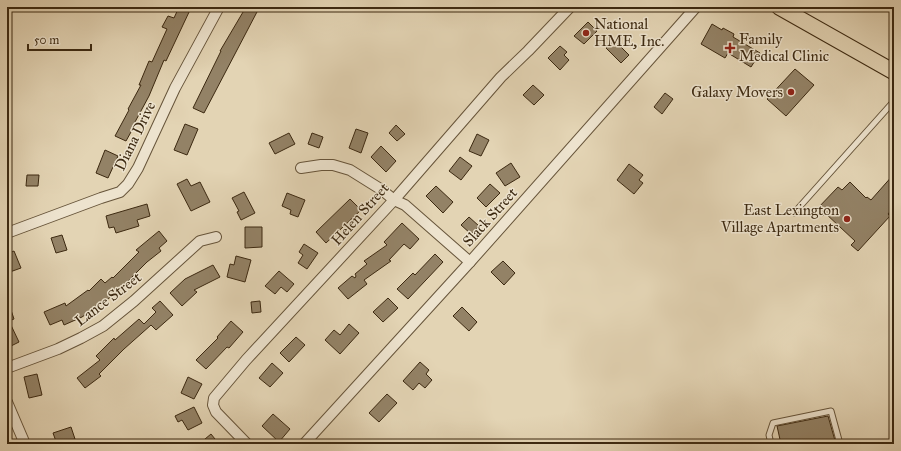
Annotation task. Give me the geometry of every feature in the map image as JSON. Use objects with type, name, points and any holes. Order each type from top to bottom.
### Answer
[{"type":"main road","points":[[779,7],[894,72]]},
{"type":"street","name":"Diana Drive","points":[[7,233],[120,192],[128,184],[138,168],[176,88],[219,7]]},
{"type":"street","name":"Helen Street","points":[[247,444],[216,412],[213,405],[214,398],[246,360],[394,200],[501,76],[528,51],[570,7]]},
{"type":"street","name":"Slack Street","points":[[304,444],[470,262],[696,7]]},
{"type":"street","points":[[301,168],[333,165],[350,170],[382,190],[394,200],[405,205],[470,262]]},
{"type":"street","name":"Lance Street","points":[[7,368],[58,349],[103,326],[134,301],[200,241],[216,237]]},
{"type":"street","points":[[7,402],[25,444]]},
{"type":"lane","points":[[794,214],[894,101]]},
{"type":"lane","points":[[771,444],[769,435],[773,423],[831,411],[840,444]]},
{"type":"building","points":[[179,7],[190,10],[166,61],[164,60],[149,96],[126,141],[115,136],[141,85],[139,85],[149,61],[152,62],[167,29],[162,27],[168,16],[174,18]]},
{"type":"building","points":[[246,7],[253,7],[258,10],[204,113],[193,108],[220,51]]},
{"type":"building","name":"National HME, Inc.","points":[[588,22],[597,31],[584,44],[574,36]]},
{"type":"building","name":"Family Medical Clinic","points":[[712,24],[722,30],[723,28],[734,34],[733,37],[760,53],[751,67],[728,53],[725,58],[701,44]]},
{"type":"building","points":[[614,40],[629,55],[621,63],[606,48]]},
{"type":"building","points":[[560,46],[567,52],[564,55],[569,60],[560,70],[548,58]]},
{"type":"building","name":"Galaxy Movers","points":[[795,69],[814,85],[786,116],[767,99]]},
{"type":"building","points":[[533,85],[544,95],[534,105],[523,95]]},
{"type":"building","points":[[665,93],[673,99],[662,114],[654,107]]},
{"type":"building","points":[[185,124],[198,129],[187,155],[174,150]]},
{"type":"building","points":[[396,125],[405,134],[397,141],[389,133]]},
{"type":"building","points":[[356,129],[368,133],[361,153],[349,148]]},
{"type":"building","points":[[289,133],[295,144],[275,154],[269,143]]},
{"type":"building","points":[[312,133],[323,137],[319,148],[308,144]]},
{"type":"building","points":[[477,134],[489,140],[481,156],[469,151]]},
{"type":"building","points":[[381,146],[396,161],[386,172],[371,157]]},
{"type":"building","points":[[105,150],[118,156],[108,178],[96,173]]},
{"type":"building","points":[[460,157],[472,166],[461,180],[449,171]]},
{"type":"building","points":[[511,163],[520,177],[505,186],[496,173]]},
{"type":"building","points":[[629,164],[643,175],[639,180],[643,183],[634,194],[617,180]]},
{"type":"building","points":[[894,174],[894,207],[888,214],[890,216],[858,251],[851,245],[855,241],[825,213],[823,216],[816,210],[838,187],[842,190],[850,182],[866,198],[867,197],[871,200]]},
{"type":"building","points":[[27,175],[39,175],[38,186],[26,186]]},
{"type":"building","points":[[187,179],[191,186],[200,182],[210,202],[191,211],[177,184]]},
{"type":"building","points":[[490,184],[500,193],[486,207],[477,198]]},
{"type":"building","points":[[436,186],[453,202],[443,213],[426,196]]},
{"type":"building","points":[[244,192],[255,213],[241,220],[237,212],[239,211],[232,198]]},
{"type":"building","points":[[287,193],[305,200],[298,217],[290,214],[291,210],[282,206]]},
{"type":"building","points":[[350,199],[361,210],[326,243],[316,232]]},
{"type":"building","points":[[147,204],[150,216],[137,220],[139,226],[116,233],[114,227],[109,228],[106,216]]},
{"type":"building","points":[[469,217],[479,226],[471,234],[461,225]]},
{"type":"building","points":[[402,223],[419,239],[410,249],[404,244],[389,260],[391,261],[364,280],[367,284],[348,299],[338,288],[352,276],[355,278],[355,274],[367,264],[364,261],[387,245],[384,242]]},
{"type":"building","points":[[245,227],[262,227],[262,247],[245,248]]},
{"type":"building","points":[[159,231],[167,241],[159,248],[161,251],[147,262],[107,300],[82,317],[64,325],[62,320],[50,325],[44,312],[65,303],[66,306],[88,290],[89,291],[101,279],[105,283],[112,277],[113,278],[139,252],[136,250]]},
{"type":"building","points":[[62,235],[67,250],[56,253],[51,238]]},
{"type":"building","points":[[304,244],[318,253],[307,269],[298,263],[303,255],[299,252]]},
{"type":"building","points":[[14,251],[21,268],[7,273],[7,254]]},
{"type":"building","points":[[435,254],[443,262],[408,299],[397,289],[413,273],[415,275]]},
{"type":"building","points":[[236,256],[251,260],[245,282],[227,277],[230,264],[234,265]]},
{"type":"building","points":[[503,261],[515,273],[504,285],[491,272]]},
{"type":"building","points":[[213,265],[220,277],[194,290],[197,292],[182,306],[170,293],[185,279]]},
{"type":"building","points":[[279,271],[294,284],[287,292],[281,287],[275,294],[265,286]]},
{"type":"building","points":[[388,298],[398,308],[383,322],[373,312]]},
{"type":"building","points":[[7,301],[14,319],[9,321],[19,342],[7,348]]},
{"type":"building","points":[[160,301],[173,315],[156,330],[151,325],[99,374],[101,376],[85,388],[77,378],[100,360],[96,356],[114,338],[115,340],[139,319],[144,324],[156,312],[152,308]]},
{"type":"building","points":[[260,301],[261,312],[252,313],[251,302]]},
{"type":"building","points":[[462,307],[477,322],[469,331],[453,316]]},
{"type":"building","points":[[231,321],[243,332],[229,348],[227,347],[206,369],[196,360],[218,338],[217,337]]},
{"type":"building","points":[[349,324],[359,333],[340,354],[325,340],[334,330],[340,335]]},
{"type":"building","points":[[296,337],[305,345],[289,362],[280,353]]},
{"type":"building","points":[[420,362],[429,370],[426,374],[432,380],[425,388],[419,383],[413,390],[403,381]]},
{"type":"building","points":[[272,363],[283,373],[270,387],[259,378]]},
{"type":"building","points":[[37,374],[42,395],[29,398],[24,377]]},
{"type":"building","points":[[188,377],[202,384],[194,399],[181,393]]},
{"type":"building","points":[[387,394],[397,403],[379,422],[369,413]]},
{"type":"building","points":[[194,407],[202,423],[188,430],[182,420],[178,422],[175,416]]},
{"type":"building","points":[[273,414],[290,429],[279,442],[262,426]]},
{"type":"building","points":[[828,416],[836,444],[781,444],[777,426]]},
{"type":"building","points":[[71,427],[75,439],[57,444],[53,433]]},
{"type":"building","points":[[211,434],[219,444],[199,444]]},
{"type":"place","name":"National HME, Inc.","points":[[586,33]]},
{"type":"place","name":"Family Medical Clinic","points":[[730,48]]},
{"type":"place","name":"Galaxy Movers","points":[[791,92]]},
{"type":"place","name":"East Lexington Village Apartments","points":[[847,219]]}]
